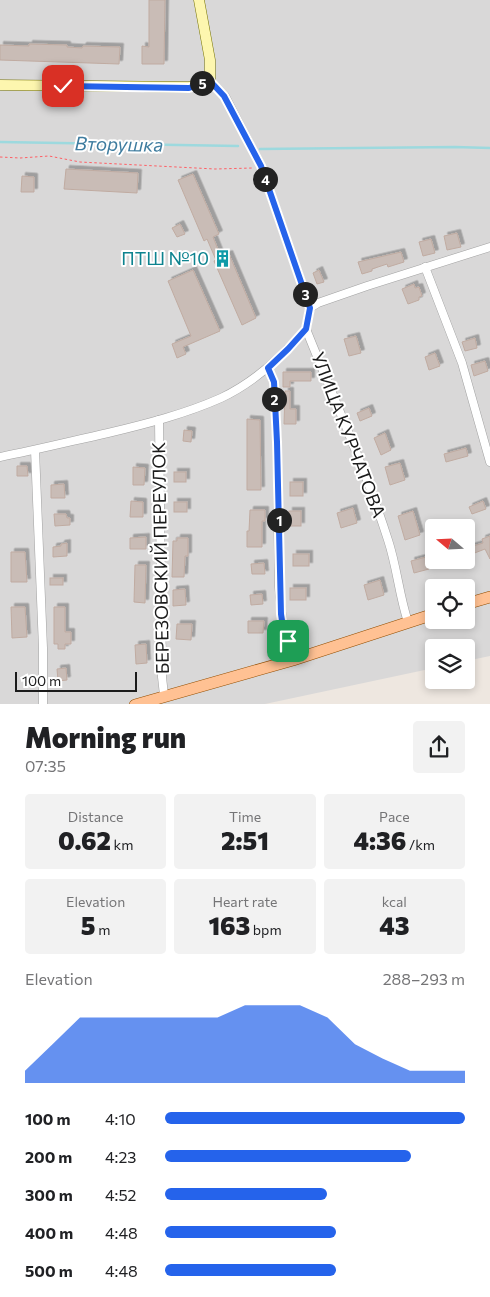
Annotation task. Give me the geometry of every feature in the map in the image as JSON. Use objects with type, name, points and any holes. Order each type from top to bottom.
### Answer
[{"type":"main road","points":[[475,601],[490,597]]},
{"type":"main road","points":[[135,704],[293,660],[425,617]]},
{"type":"street","points":[[0,457],[158,420],[221,398],[268,368],[306,329],[310,308],[261,166],[224,96],[210,81],[210,60],[199,0]]},
{"type":"street","points":[[0,85],[189,88],[210,81]]},
{"type":"street","points":[[310,308],[318,303],[490,247]]},
{"type":"street","points":[[425,267],[462,364],[490,462]]},
{"type":"street","name":"УЛИЦА КУРЧАТОВА","points":[[306,329],[358,456],[388,541],[408,622]]},
{"type":"street","points":[[268,368],[274,382],[277,442],[279,586],[283,627]]},
{"type":"street","name":"БЕРЕЗОВСКИЙ ПЕРЕУЛОК","points":[[158,420],[162,677],[164,695]]},
{"type":"street","points":[[35,450],[43,648],[43,704]]},
{"type":"path","points":[[0,157],[49,156],[80,162],[215,169],[247,169],[261,166]]},
{"type":"path","points":[[283,627],[293,660]]},
{"type":"shaded area","points":[[0,0],[490,0],[490,656],[475,659],[475,639],[425,639],[425,670],[265,704],[0,704]]},
{"type":"building","points":[[149,0],[165,0],[164,64],[142,64],[142,46],[149,47]]},
{"type":"building","points":[[29,44],[67,45],[67,47],[82,48],[83,46],[120,47],[119,64],[0,60],[0,45],[29,46]]},
{"type":"building","points":[[66,169],[138,173],[137,193],[64,189]]},
{"type":"building","points":[[193,174],[219,234],[213,237],[221,257],[229,254],[256,318],[242,325],[214,261],[216,260],[207,239],[204,241],[178,180]]},
{"type":"building","points":[[22,176],[34,177],[34,192],[21,192]]},
{"type":"building","points":[[180,224],[185,234],[177,237],[172,228]]},
{"type":"building","points":[[457,233],[461,247],[447,250],[444,236]]},
{"type":"building","points":[[431,239],[435,253],[423,256],[419,242]]},
{"type":"building","points":[[401,252],[404,262],[388,267],[387,264],[362,274],[358,262]]},
{"type":"building","points":[[193,270],[220,331],[183,347],[186,354],[177,358],[172,344],[191,336],[168,281]]},
{"type":"building","points":[[319,270],[324,282],[317,284],[313,273]]},
{"type":"building","points":[[414,284],[415,288],[419,287],[422,296],[419,297],[419,300],[408,304],[402,289]]},
{"type":"building","points":[[356,336],[361,353],[349,356],[344,339]]},
{"type":"building","points":[[475,338],[477,348],[465,351],[462,342]]},
{"type":"building","points":[[435,353],[440,366],[429,370],[425,357]]},
{"type":"building","points":[[485,361],[488,371],[474,376],[471,365]]},
{"type":"building","points":[[283,372],[311,372],[311,381],[290,381],[290,387],[283,387]]},
{"type":"building","points":[[285,391],[290,391],[290,409],[296,409],[296,424],[284,424]]},
{"type":"building","points":[[369,408],[372,416],[360,421],[357,413]]},
{"type":"building","points":[[247,419],[260,420],[261,490],[247,490]]},
{"type":"building","points":[[184,430],[192,431],[191,442],[183,441]]},
{"type":"building","points":[[385,433],[391,450],[381,455],[374,438]]},
{"type":"building","points":[[466,448],[468,456],[446,462],[444,454]]},
{"type":"building","points":[[400,463],[405,480],[390,485],[385,467]]},
{"type":"building","points":[[17,466],[27,466],[28,476],[17,476]]},
{"type":"building","points":[[133,467],[145,468],[144,485],[133,485]]},
{"type":"building","points":[[174,472],[186,472],[186,482],[174,482]]},
{"type":"building","points":[[290,482],[303,482],[303,496],[290,496]]},
{"type":"building","points":[[64,484],[65,498],[51,498],[51,485]]},
{"type":"building","points":[[131,501],[143,502],[143,517],[130,517]]},
{"type":"building","points":[[483,501],[486,509],[472,514],[469,507]]},
{"type":"building","points":[[174,502],[187,502],[187,512],[174,512]]},
{"type":"building","points":[[353,508],[357,523],[341,528],[337,513]]},
{"type":"building","points":[[250,510],[265,510],[265,521],[262,521],[262,547],[247,547]]},
{"type":"building","points":[[289,511],[301,511],[301,526],[289,526]]},
{"type":"building","points":[[413,511],[420,535],[405,540],[398,516]]},
{"type":"building","points":[[54,514],[66,514],[67,518],[70,518],[70,525],[55,526]]},
{"type":"building","points":[[490,536],[490,559],[485,549],[475,553],[475,545],[483,543],[482,539]]},
{"type":"building","points":[[146,537],[146,549],[130,549],[130,538]]},
{"type":"building","points":[[177,538],[188,538],[188,556],[185,556],[184,577],[172,577],[173,541],[177,541]]},
{"type":"building","points":[[67,543],[67,556],[53,557],[53,547]]},
{"type":"building","points":[[11,552],[25,552],[27,582],[11,582]]},
{"type":"building","points":[[293,554],[309,554],[309,566],[293,566]]},
{"type":"building","points":[[425,557],[425,569],[429,569],[414,573],[411,561]]},
{"type":"building","points":[[264,563],[265,574],[252,574],[251,564]]},
{"type":"building","points":[[135,565],[146,565],[145,603],[134,602]]},
{"type":"building","points":[[50,578],[63,578],[63,585],[50,585]]},
{"type":"building","points":[[380,580],[384,595],[368,600],[364,585]]},
{"type":"building","points":[[290,588],[306,588],[306,600],[290,600]]},
{"type":"building","points":[[185,589],[186,605],[173,606],[173,590]]},
{"type":"building","points":[[262,594],[263,604],[251,605],[250,595]]},
{"type":"building","points":[[11,607],[25,607],[27,637],[12,638]]},
{"type":"building","points":[[54,607],[65,607],[65,632],[71,632],[71,644],[65,644],[65,649],[58,649],[58,644],[54,644]]},
{"type":"building","points":[[248,621],[264,621],[263,633],[248,633]]},
{"type":"building","points":[[177,624],[192,624],[191,640],[176,639]]},
{"type":"building","points":[[146,644],[147,663],[136,664],[135,645]]},
{"type":"building","points":[[66,668],[67,680],[58,681],[57,669]]},
{"type":"waterway","name":"Вторушка","points":[[0,142],[238,146]]},
{"type":"waterway","name":"Вторушка","points":[[260,149],[490,148]]},
{"type":"place","name":"ПТШ №10","points":[[223,259]]},
{"type":"route","points":[[63,86],[189,88],[210,81],[224,96],[261,166],[310,308],[306,329],[268,368],[274,382],[281,614],[288,641]]}]
